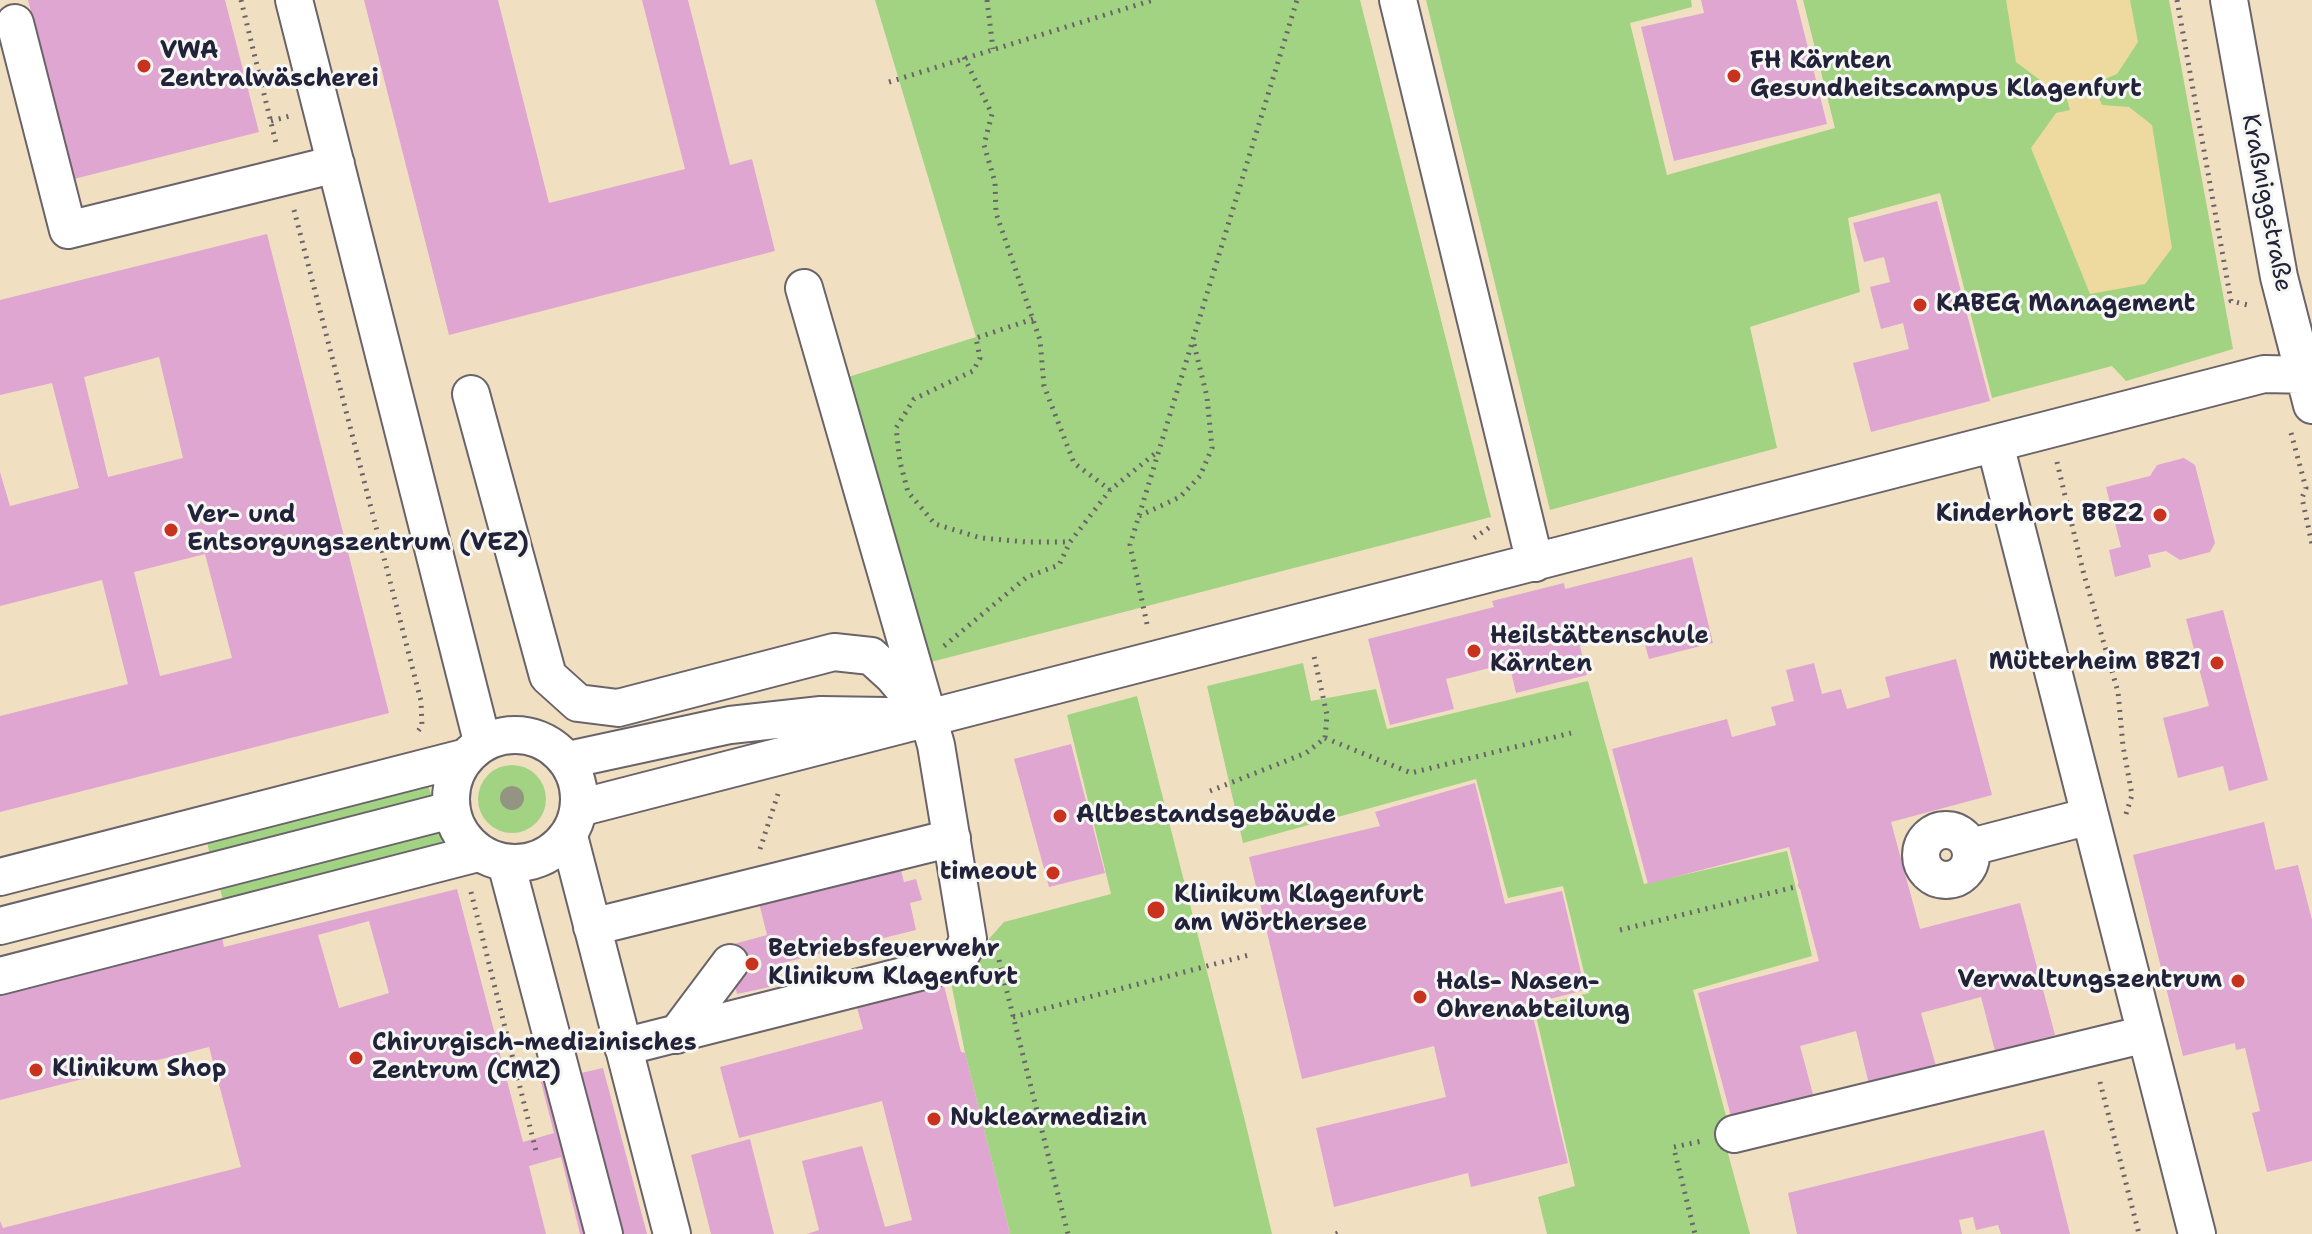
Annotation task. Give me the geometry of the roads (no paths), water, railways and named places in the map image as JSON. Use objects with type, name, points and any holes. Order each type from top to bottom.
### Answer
[{"type":"street","points":[[294,0],[336,164],[473,749],[451,784],[451,810],[460,835],[492,858],[604,1234]]},
{"type":"street","points":[[1398,0],[1535,563]]},
{"type":"street","name":"Kraßniggstraße","points":[[2229,0],[2279,277],[2310,385]]},
{"type":"street","points":[[8,17],[68,230],[336,164]]},
{"type":"street","points":[[623,1047],[939,967],[963,951],[968,939],[928,717],[804,288]]},
{"type":"street","points":[[0,976],[492,858],[530,862],[551,853],[574,822],[928,717],[2264,374],[2310,385]]},
{"type":"street","points":[[471,394],[548,676],[578,703],[618,708],[834,652],[871,656],[893,676],[928,717]]},
{"type":"street","points":[[1995,444],[2197,1234]]},
{"type":"street","points":[[568,760],[730,725],[821,715],[928,717]]},
{"type":"street","points":[[0,877],[473,749],[515,733],[543,739],[568,760],[578,782],[574,822],[592,927],[672,1234]]},
{"type":"street","points":[[0,926],[451,810]]},
{"type":"street","points":[[1971,847],[2094,828]]},
{"type":"street","points":[[592,927],[952,838]]},
{"type":"street","points":[[676,1035],[730,963]]},
{"type":"street","points":[[1734,1134],[2146,1034]]},
{"type":"place","name":"VWA Zentralwäscherei","points":[[144,66]]},
{"type":"place","name":"FH Kärnten Gesundheitscampus Klagenfurt","points":[[1734,76]]},
{"type":"place","name":"KABEG Management","points":[[1920,305]]},
{"type":"place","name":"Kinderhort BBZ2","points":[[2160,515]]},
{"type":"place","name":"Ver- und Entsorgungszentrum (VEZ)","points":[[171,530]]},
{"type":"place","name":"Heilstättenschule Kärnten","points":[[1474,651]]},
{"type":"place","name":"Mütterheim BBZ1","points":[[2217,663]]},
{"type":"place","name":"Altbestandsgebäude","points":[[1060,816]]},
{"type":"place","name":"timeout","points":[[1053,873]]},
{"type":"place","name":"Klinikum Klagenfurt am Wörthersee","points":[[1156,910]]},
{"type":"place","name":"Betriebsfeuerwehr Klinikum Klagenfurt","points":[[752,964]]},
{"type":"place","name":"Verwaltungszentrum","points":[[2238,981]]},
{"type":"place","name":"Hals- Nasen- Ohrenabteilung","points":[[1420,997]]},
{"type":"place","name":"Chirurgisch-medizinisches Zentrum (CMZ)","points":[[356,1058]]},
{"type":"place","name":"Klinikum Shop","points":[[36,1070]]},
{"type":"place","name":"Nuklearmedizin","points":[[934,1119]]}]
